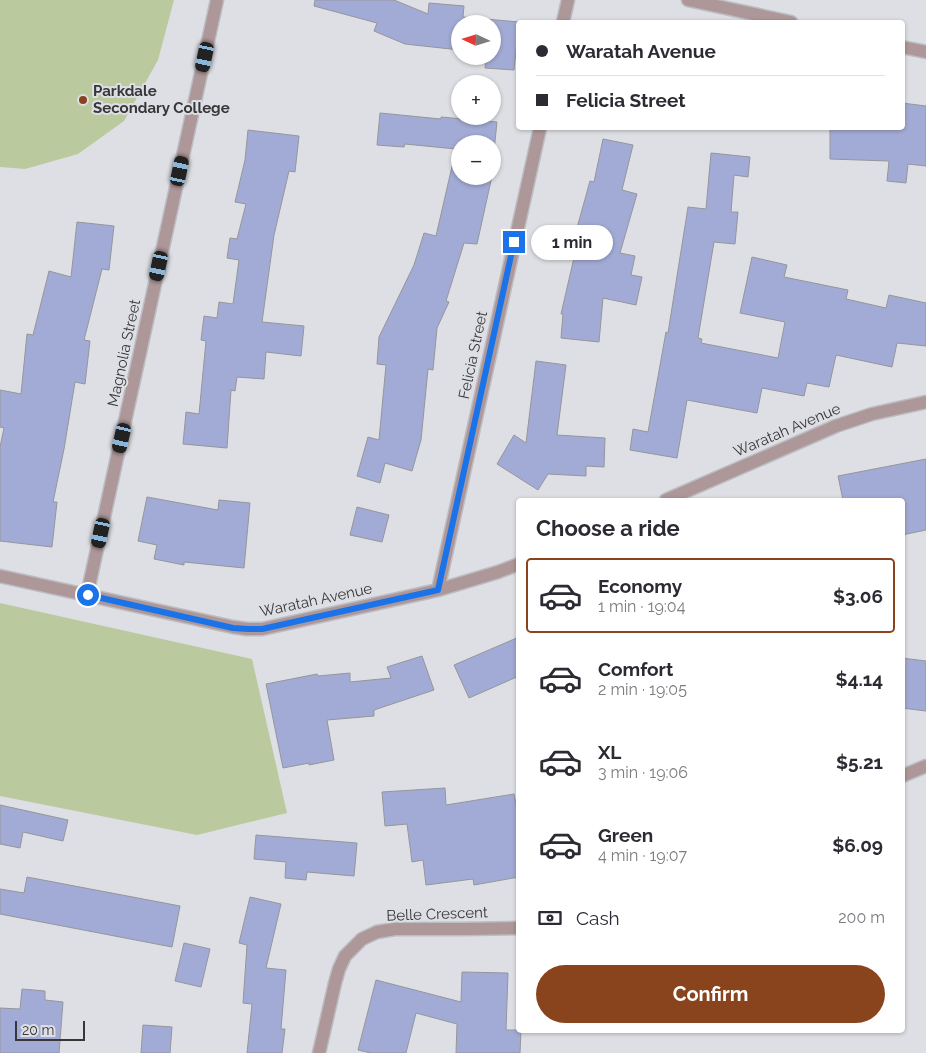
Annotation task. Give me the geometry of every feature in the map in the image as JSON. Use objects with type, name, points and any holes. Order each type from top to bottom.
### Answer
[{"type":"street","name":"Magnolia Street","points":[[88,595],[218,0]]},
{"type":"street","points":[[563,20],[568,0]]},
{"type":"street","points":[[688,0],[782,20]]},
{"type":"street","points":[[905,48],[926,52]]},
{"type":"street","name":"Felicia Street","points":[[438,590],[540,130]]},
{"type":"street","name":"Waratah Avenue","points":[[671,498],[836,426],[872,414],[926,402]]},
{"type":"street","name":"Waratah Avenue","points":[[0,576],[233,628],[262,629],[438,590],[516,565]]},
{"type":"street","points":[[905,775],[926,766]]},
{"type":"street","name":"Belle Crescent","points":[[319,1053],[339,969],[345,956],[362,939],[377,932],[395,929],[516,928]]},
{"type":"green space","name":"Parkdale Secondary College","points":[[0,0],[174,0],[158,60],[124,121],[78,154],[25,169],[0,167]]},
{"type":"green space","points":[[0,603],[252,659],[287,813],[197,835],[0,796]]},
{"type":"building","points":[[315,0],[394,0],[428,14],[429,3],[464,6],[463,15],[451,15],[451,49],[405,44],[374,31],[377,23],[314,6]]},
{"type":"building","points":[[501,20],[516,22],[514,70],[485,68],[485,65],[501,65]]},
{"type":"building","points":[[905,103],[926,106],[926,166],[908,164],[906,183],[887,181],[889,161],[830,159],[830,130],[905,130]]},
{"type":"building","points":[[380,113],[441,119],[441,117],[451,118],[451,125],[497,125],[496,135],[451,135],[451,149],[405,144],[404,147],[377,145]]},
{"type":"building","points":[[248,130],[299,136],[295,172],[289,171],[274,235],[262,322],[304,326],[301,356],[266,352],[264,379],[237,377],[235,391],[231,390],[227,448],[183,444],[186,412],[199,414],[206,341],[201,340],[204,316],[217,318],[219,302],[233,304],[239,260],[227,258],[230,238],[237,239],[246,204],[235,202],[245,160]]},
{"type":"building","points":[[603,139],[633,145],[622,190],[637,194],[620,253],[635,256],[631,275],[642,277],[636,305],[603,298],[599,342],[561,338],[563,314],[561,314],[579,236],[575,235],[590,181],[594,182]]},
{"type":"building","points":[[711,153],[750,157],[748,177],[734,175],[731,212],[738,212],[735,244],[714,242],[698,338],[702,339],[701,343],[778,358],[785,322],[740,313],[752,257],[787,265],[784,277],[848,290],[846,299],[886,308],[889,295],[926,303],[926,346],[897,343],[892,367],[836,355],[829,387],[807,383],[804,396],[762,388],[757,413],[687,400],[677,458],[630,450],[633,429],[648,432],[666,332],[668,333],[688,207],[706,209]]},
{"type":"building","points":[[451,171],[451,185],[490,185],[477,244],[464,243],[446,301],[449,302],[437,328],[433,370],[428,369],[421,440],[412,471],[385,463],[380,483],[357,476],[368,437],[379,440],[386,365],[377,364],[379,337],[414,265],[424,233],[436,236]]},
{"type":"building","points":[[77,222],[114,226],[109,270],[102,269],[84,340],[90,341],[85,384],[75,382],[53,502],[57,502],[52,547],[0,541],[0,447],[4,428],[0,427],[0,390],[21,394],[27,334],[33,335],[49,271],[71,277]]},
{"type":"building","points":[[536,361],[566,365],[557,435],[605,438],[604,467],[586,466],[586,476],[548,474],[538,490],[497,464],[514,435],[526,443]]},
{"type":"building","points":[[926,459],[926,530],[905,534],[905,498],[843,498],[838,476]]},
{"type":"building","points":[[147,497],[218,510],[219,500],[250,503],[244,568],[184,562],[184,565],[154,559],[157,545],[138,541]]},
{"type":"building","points":[[357,507],[389,515],[382,542],[350,535]]},
{"type":"building","points":[[516,638],[516,677],[469,698],[454,665]]},
{"type":"building","points":[[422,656],[434,690],[374,710],[374,716],[327,720],[334,760],[283,768],[266,684],[317,674],[318,676],[350,673],[350,682],[391,678],[387,667]]},
{"type":"building","points":[[905,658],[926,661],[926,711],[905,708]]},
{"type":"building","points":[[445,788],[446,805],[514,794],[516,804],[516,878],[474,885],[473,879],[426,885],[423,860],[412,862],[407,824],[385,826],[382,792]]},
{"type":"building","points":[[0,805],[68,820],[63,841],[23,832],[20,848],[0,844]]},
{"type":"building","points":[[256,835],[357,843],[354,876],[307,872],[306,880],[285,878],[286,862],[254,859]]},
{"type":"building","points":[[27,877],[180,906],[172,947],[0,914],[0,889],[24,893]]},
{"type":"building","points":[[250,897],[281,904],[266,968],[286,970],[281,1029],[285,1029],[282,1053],[247,1053],[252,1004],[243,1003],[247,945],[239,943]]},
{"type":"building","points":[[184,943],[210,949],[201,987],[175,981]]},
{"type":"building","points":[[462,972],[508,973],[506,1030],[516,1030],[516,1033],[521,1033],[520,1053],[456,1053],[457,1024],[416,1013],[406,1053],[371,1053],[358,1050],[376,980],[461,1002]]},
{"type":"building","points":[[22,989],[45,991],[45,1000],[63,1002],[59,1053],[0,1053],[0,1008],[20,1009]]},
{"type":"building","points":[[143,1025],[172,1027],[170,1053],[141,1053]]},
{"type":"place","name":"Parkdale Secondary College","points":[[83,100]]},
{"type":"route","points":[[88,595],[233,628],[262,629],[438,590],[514,242]]}]
